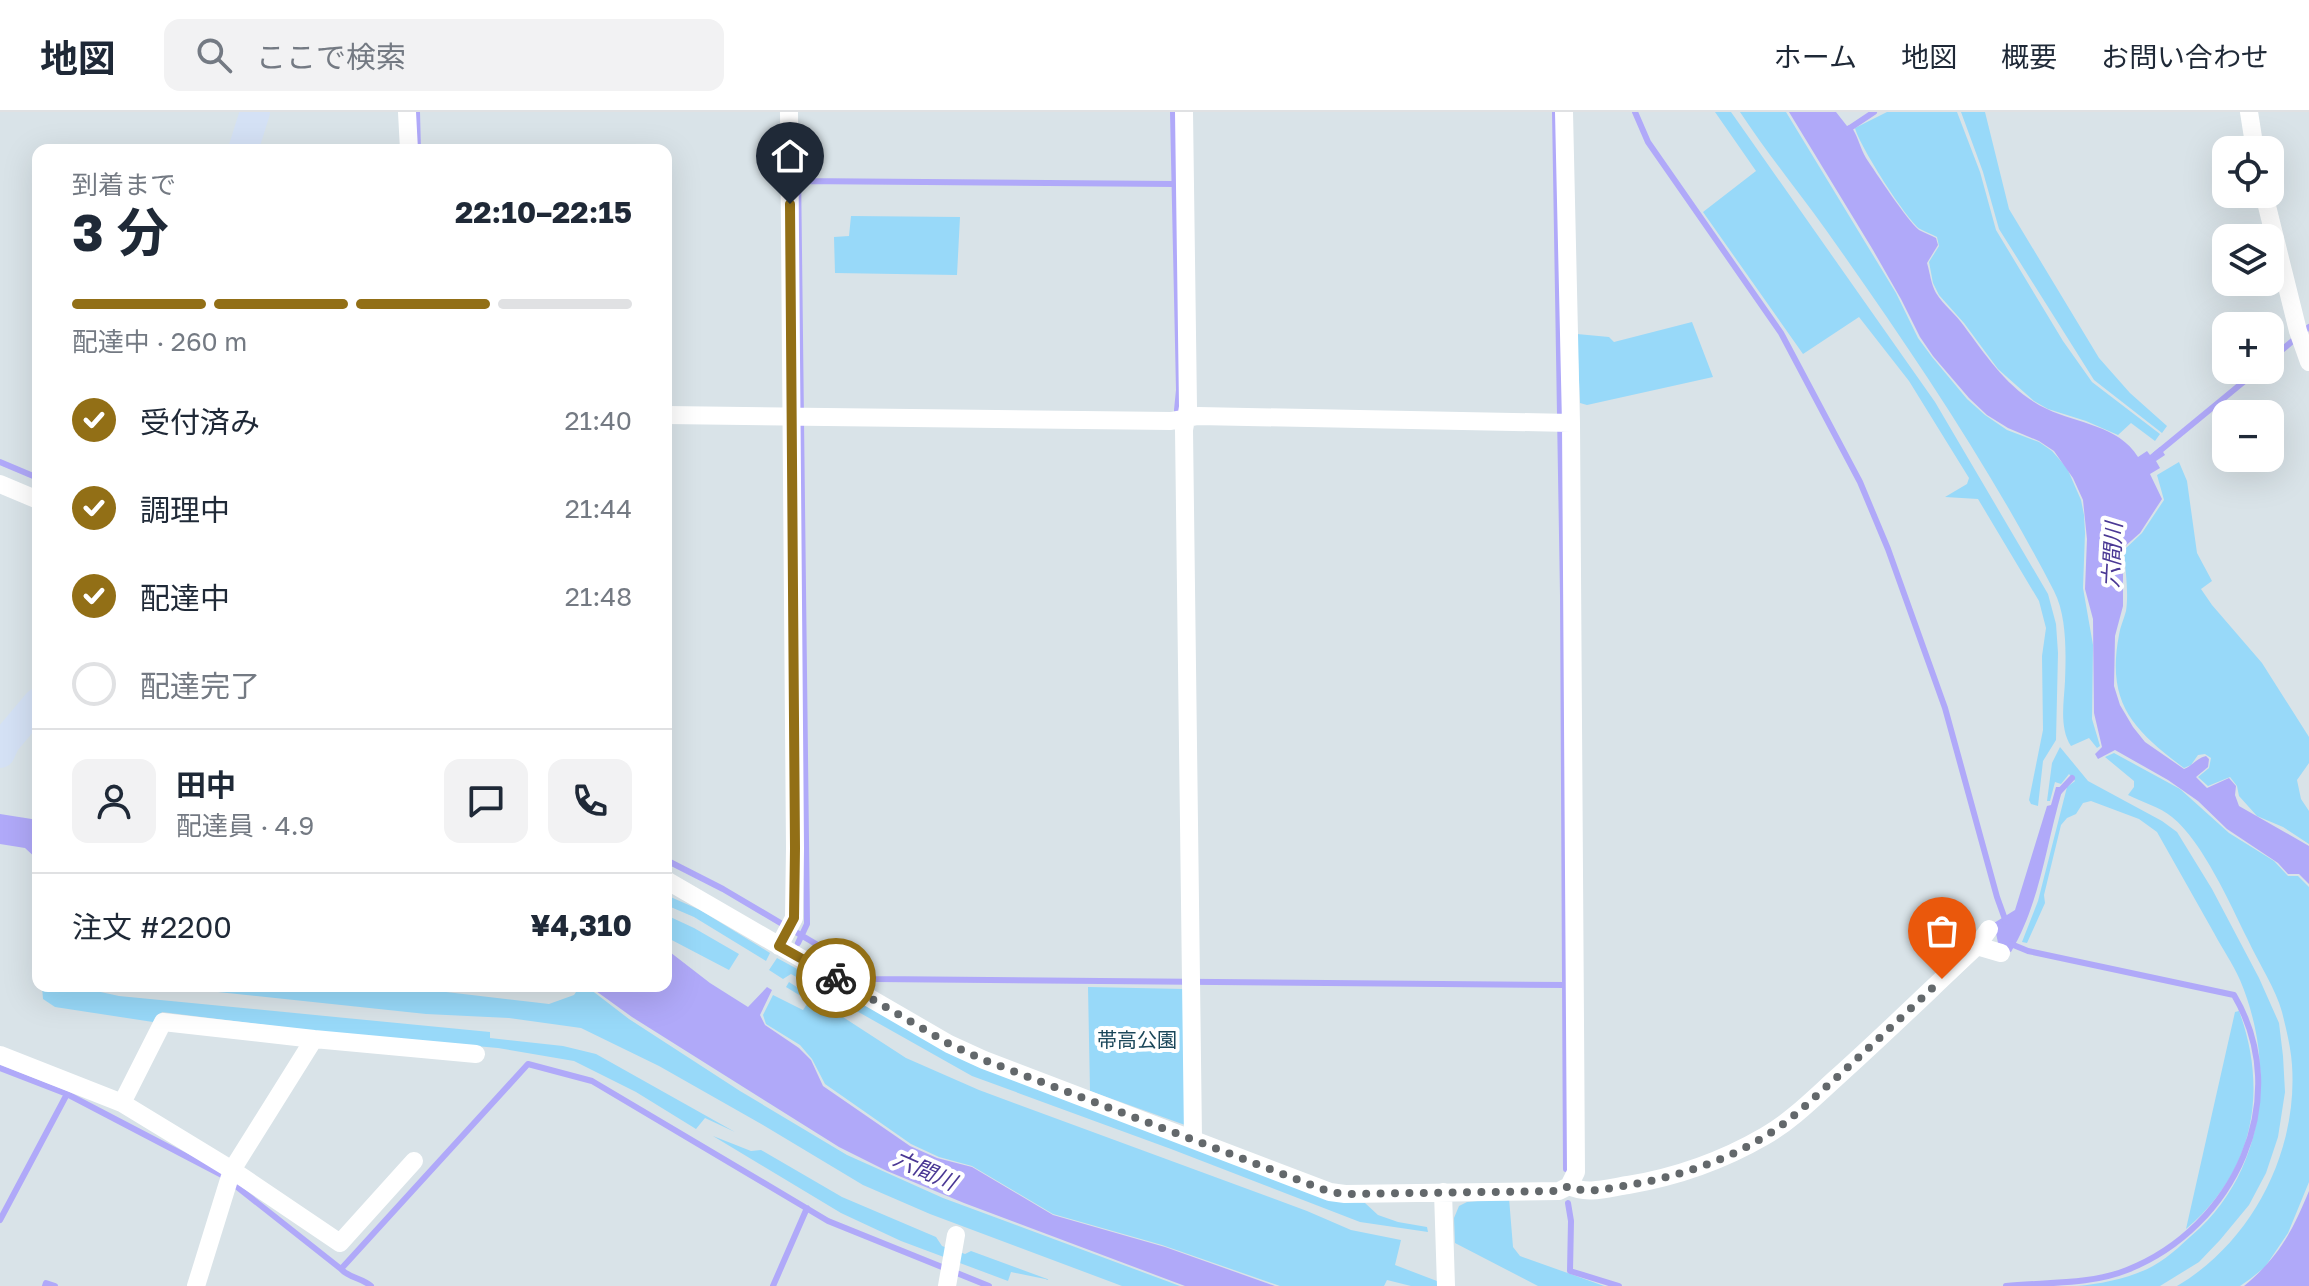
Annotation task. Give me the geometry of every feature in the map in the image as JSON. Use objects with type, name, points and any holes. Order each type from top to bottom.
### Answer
[{"type":"main road","points":[[245,144],[255,112]]},
{"type":"main road","points":[[0,753],[5,742],[32,710]]},
{"type":"street","points":[[407,112],[409,144]]},
{"type":"street","points":[[785,934],[795,820],[798,418],[789,112]]},
{"type":"street","points":[[1184,112],[1188,407],[1185,603],[1193,1138]]},
{"type":"street","points":[[672,883],[785,934],[949,1044],[1330,1192],[1559,1191],[1569,1186],[1576,1172],[1563,423],[1564,112]]},
{"type":"street","points":[[2249,112],[2253,136]]},
{"type":"street","points":[[2268,208],[2309,362]]},
{"type":"street","points":[[672,415],[1171,421],[1198,416],[1563,423]]},
{"type":"street","points":[[0,484],[32,497]]},
{"type":"street","points":[[1569,1186],[1579,1191],[1595,1190],[1685,1172],[1727,1156],[1766,1136],[1795,1115],[1852,1064],[1977,946],[1989,929]]},
{"type":"street","points":[[1977,946],[2001,953]]},
{"type":"street","points":[[122,1103],[163,1022],[476,1054]]},
{"type":"street","points":[[196,1286],[230,1178],[314,1039]]},
{"type":"street","points":[[0,1055],[122,1103],[230,1178],[340,1243],[414,1161]]},
{"type":"street","points":[[1443,1192],[1446,1286]]},
{"type":"street","points":[[947,1286],[956,1235]]},
{"type":"green space","points":[[1715,112],[1731,112],[1935,402],[2048,594],[2056,624],[2058,653],[2056,740],[2043,761],[2038,806],[2029,800],[2043,730],[2042,656],[2046,628],[2039,601],[1978,499],[1945,497],[1967,484],[1969,478],[1909,381],[1859,317],[1803,354],[1703,212],[1756,171]]},
{"type":"green space","points":[[1740,112],[1786,112],[1932,357],[1967,399],[1985,415],[2007,430],[2039,442],[2067,468],[2084,515],[2083,588],[2093,645],[2092,719],[2100,746],[2097,748],[2089,738],[2071,746],[2067,739],[2063,715],[2065,647],[2061,612],[2054,591],[2003,498],[1917,362]]},
{"type":"green space","points":[[1887,112],[1957,112],[1980,172],[1996,230],[2063,341],[2092,382],[2160,434],[2155,441],[2131,423],[2118,435],[2048,409],[2034,401],[1998,369],[1939,295],[1933,283],[1929,262],[1939,246],[1937,237],[1920,229],[1904,211],[1858,137],[1855,128]]},
{"type":"green space","points":[[1961,112],[1985,112],[2009,209],[2099,358],[2130,393],[2167,426],[2162,433],[2094,380],[1999,229]]},
{"type":"green space","points":[[851,216],[960,217],[957,275],[835,273],[834,237],[849,236]]},
{"type":"green space","points":[[1692,322],[1713,377],[1587,405],[1580,403],[1577,334],[1609,337],[1614,342]]},
{"type":"green space","points":[[2179,462],[2187,481],[2197,553],[2212,581],[2201,589],[2262,663],[2309,737],[2309,763],[2297,780],[2301,799],[2309,811],[2309,844],[2283,827],[2257,816],[2239,796],[2237,786],[2230,777],[2208,786],[2198,777],[2209,768],[2211,758],[2205,754],[2198,755],[2191,765],[2184,768],[2166,754],[2138,727],[2120,697],[2116,659],[2127,604],[2124,550],[2142,533],[2164,500],[2157,475]]},
{"type":"green space","points":[[2060,747],[2088,781],[2177,832],[2212,889],[2279,1023],[2285,1092],[2278,1137],[2266,1173],[2249,1205],[2220,1240],[2199,1262],[2160,1286],[2077,1286],[2116,1280],[2153,1266],[2200,1228],[2222,1202],[2239,1174],[2251,1143],[2258,1111],[2258,1045],[2251,1012],[2234,968],[2157,832],[2139,819],[2091,801],[2083,803],[2076,814],[2067,818],[2061,825],[2044,895],[2045,903],[2027,943],[2022,942],[2038,901],[2067,787],[2075,781],[2069,774],[2061,784],[2055,782],[2050,801],[2047,801],[2052,763]]},
{"type":"green space","points":[[2114,753],[2180,789],[2229,833],[2274,861],[2288,876],[2298,876],[2309,887],[2309,1182],[2288,1233],[2265,1267],[2240,1286],[2177,1286],[2204,1267],[2248,1220],[2278,1162],[2292,1098],[2291,1058],[2285,1025],[2271,985],[2205,857],[2172,817],[2128,795],[2134,781],[2105,757]]},
{"type":"green space","points":[[672,898],[700,910],[770,953],[766,961],[694,917],[672,908]]},
{"type":"green space","points":[[672,918],[739,954],[729,970],[672,940]]},
{"type":"green space","points":[[777,958],[977,1066],[1332,1200],[1365,1203],[1378,1215],[1427,1227],[1428,1232],[1360,1222],[972,1076],[791,974],[783,979],[769,970]]},
{"type":"green space","points":[[789,982],[906,1058],[979,1090],[1351,1230],[1401,1240],[1395,1265],[1450,1286],[1411,1286],[1387,1280],[1384,1286],[1280,1286],[1162,1245],[1053,1214],[972,1166],[939,1157],[911,1144],[825,1084],[812,1059],[800,1045],[766,1024],[763,1015],[773,995],[803,1010],[809,1001],[786,987]]},
{"type":"green space","name":"帯高公園","points":[[1088,987],[1184,989],[1185,1125],[1090,1091]]},
{"type":"green space","points":[[42,992],[101,992],[490,1032],[490,1038],[563,1046],[596,1054],[735,1132],[705,1118],[696,1129],[636,1092],[574,1061],[498,1048],[329,1033],[162,1012],[153,1022],[55,1007],[43,999]]},
{"type":"green space","points":[[218,992],[446,992],[549,1004],[576,992],[594,992],[629,1019],[740,1091],[847,1155],[943,1198],[1180,1286],[1122,1286],[930,1214],[863,1185],[659,1066],[581,1028],[509,1018],[426,1014]]},
{"type":"green space","points":[[2239,1011],[2253,1071],[2249,1129],[2227,1183],[2209,1207],[2186,1229],[2235,1012]]},
{"type":"green space","points":[[713,1136],[751,1151],[761,1150],[842,1197],[936,1237],[942,1246],[965,1254],[971,1251],[1050,1280],[1011,1272],[1008,1281],[901,1241],[841,1213]]},
{"type":"green space","points":[[1509,1198],[1513,1247],[1520,1256],[1604,1286],[1538,1286],[1455,1243],[1454,1218],[1459,1206],[1467,1202]]},
{"type":"water","name":"六間川","points":[[1789,112],[1836,112],[1847,126],[1850,125],[1866,158],[1907,217],[1919,230],[1936,238],[1938,245],[1927,263],[1936,293],[1991,361],[2022,393],[2047,409],[2120,438],[2138,457],[2147,451],[2150,455],[2160,447],[2165,455],[2156,461],[2160,468],[2150,474],[2162,499],[2140,533],[2123,548],[2123,606],[2115,636],[2114,686],[2120,705],[2145,742],[2184,769],[2206,756],[2209,759],[2208,767],[2196,777],[2207,788],[2229,778],[2236,786],[2239,806],[2309,846],[2309,884],[2299,874],[2288,874],[2278,863],[2227,829],[2198,801],[2168,780],[2115,750],[2098,759],[2095,754],[2102,747],[2094,713],[2093,619],[2085,589],[2087,539],[2083,500],[2073,478],[2054,451],[1987,415],[1933,356]]},
{"type":"water","points":[[2056,787],[2062,791],[2041,873],[2029,914],[2011,952],[1999,948],[1994,923],[2015,910],[2047,806],[2051,805]]},
{"type":"water","points":[[0,814],[32,819],[32,854],[25,848],[0,844]]},
{"type":"water","name":"六間川","points":[[672,954],[748,1007],[767,987],[772,990],[760,1015],[765,1025],[811,1060],[823,1086],[910,1146],[937,1158],[972,1167],[1053,1215],[1165,1247],[1275,1286],[1185,1286],[887,1171],[839,1147],[597,992],[672,992]]},
{"type":"water","points":[[2309,1191],[2309,1286],[2244,1286],[2267,1265],[2283,1243]]},
{"type":"waterway","points":[[417,112],[418,144]]},
{"type":"waterway","points":[[1173,112],[1177,410]]},
{"type":"waterway","points":[[1555,112],[1563,595],[1566,1169]]},
{"type":"waterway","points":[[1635,112],[1648,142],[1781,333],[1860,482],[1888,549],[1945,708],[2006,922]]},
{"type":"waterway","points":[[1847,130],[1874,112]]},
{"type":"waterway","points":[[798,168],[807,924],[798,943]]},
{"type":"waterway","points":[[799,181],[1174,184]]},
{"type":"waterway","points":[[2284,348],[2309,327]]},
{"type":"waterway","points":[[2156,454],[2241,384]]},
{"type":"waterway","points":[[0,462],[32,475]]},
{"type":"waterway","points":[[2058,793],[2072,778]]},
{"type":"waterway","points":[[672,863],[723,889],[875,979],[1565,985]]},
{"type":"waterway","points":[[2006,1286],[2083,1281],[2113,1275],[2165,1250],[2197,1224],[2224,1192],[2244,1156],[2255,1117],[2258,1076],[2251,1035],[2234,995],[2028,951],[2011,944]]},
{"type":"waterway","points":[[371,1286],[341,1269],[528,1064],[592,1081],[828,1221],[989,1286]]},
{"type":"waterway","points":[[0,1068],[67,1094]]},
{"type":"waterway","points":[[0,1220],[67,1094],[222,1175],[341,1269]]},
{"type":"waterway","points":[[1568,1203],[1571,1221],[1570,1271],[1619,1286]]},
{"type":"waterway","points":[[773,1286],[807,1208]]},
{"type":"waterway","points":[[45,1286],[46,1283],[55,1286]]},
{"type":"way so far","points":[[836,978],[949,1044],[984,1060],[1330,1192],[1345,1194],[1559,1191],[1569,1186],[1579,1191],[1595,1190],[1685,1172],[1727,1156],[1766,1136],[1795,1115],[1942,979]]},
{"type":"route","points":[[790,204],[794,918],[779,946],[836,978]]}]
